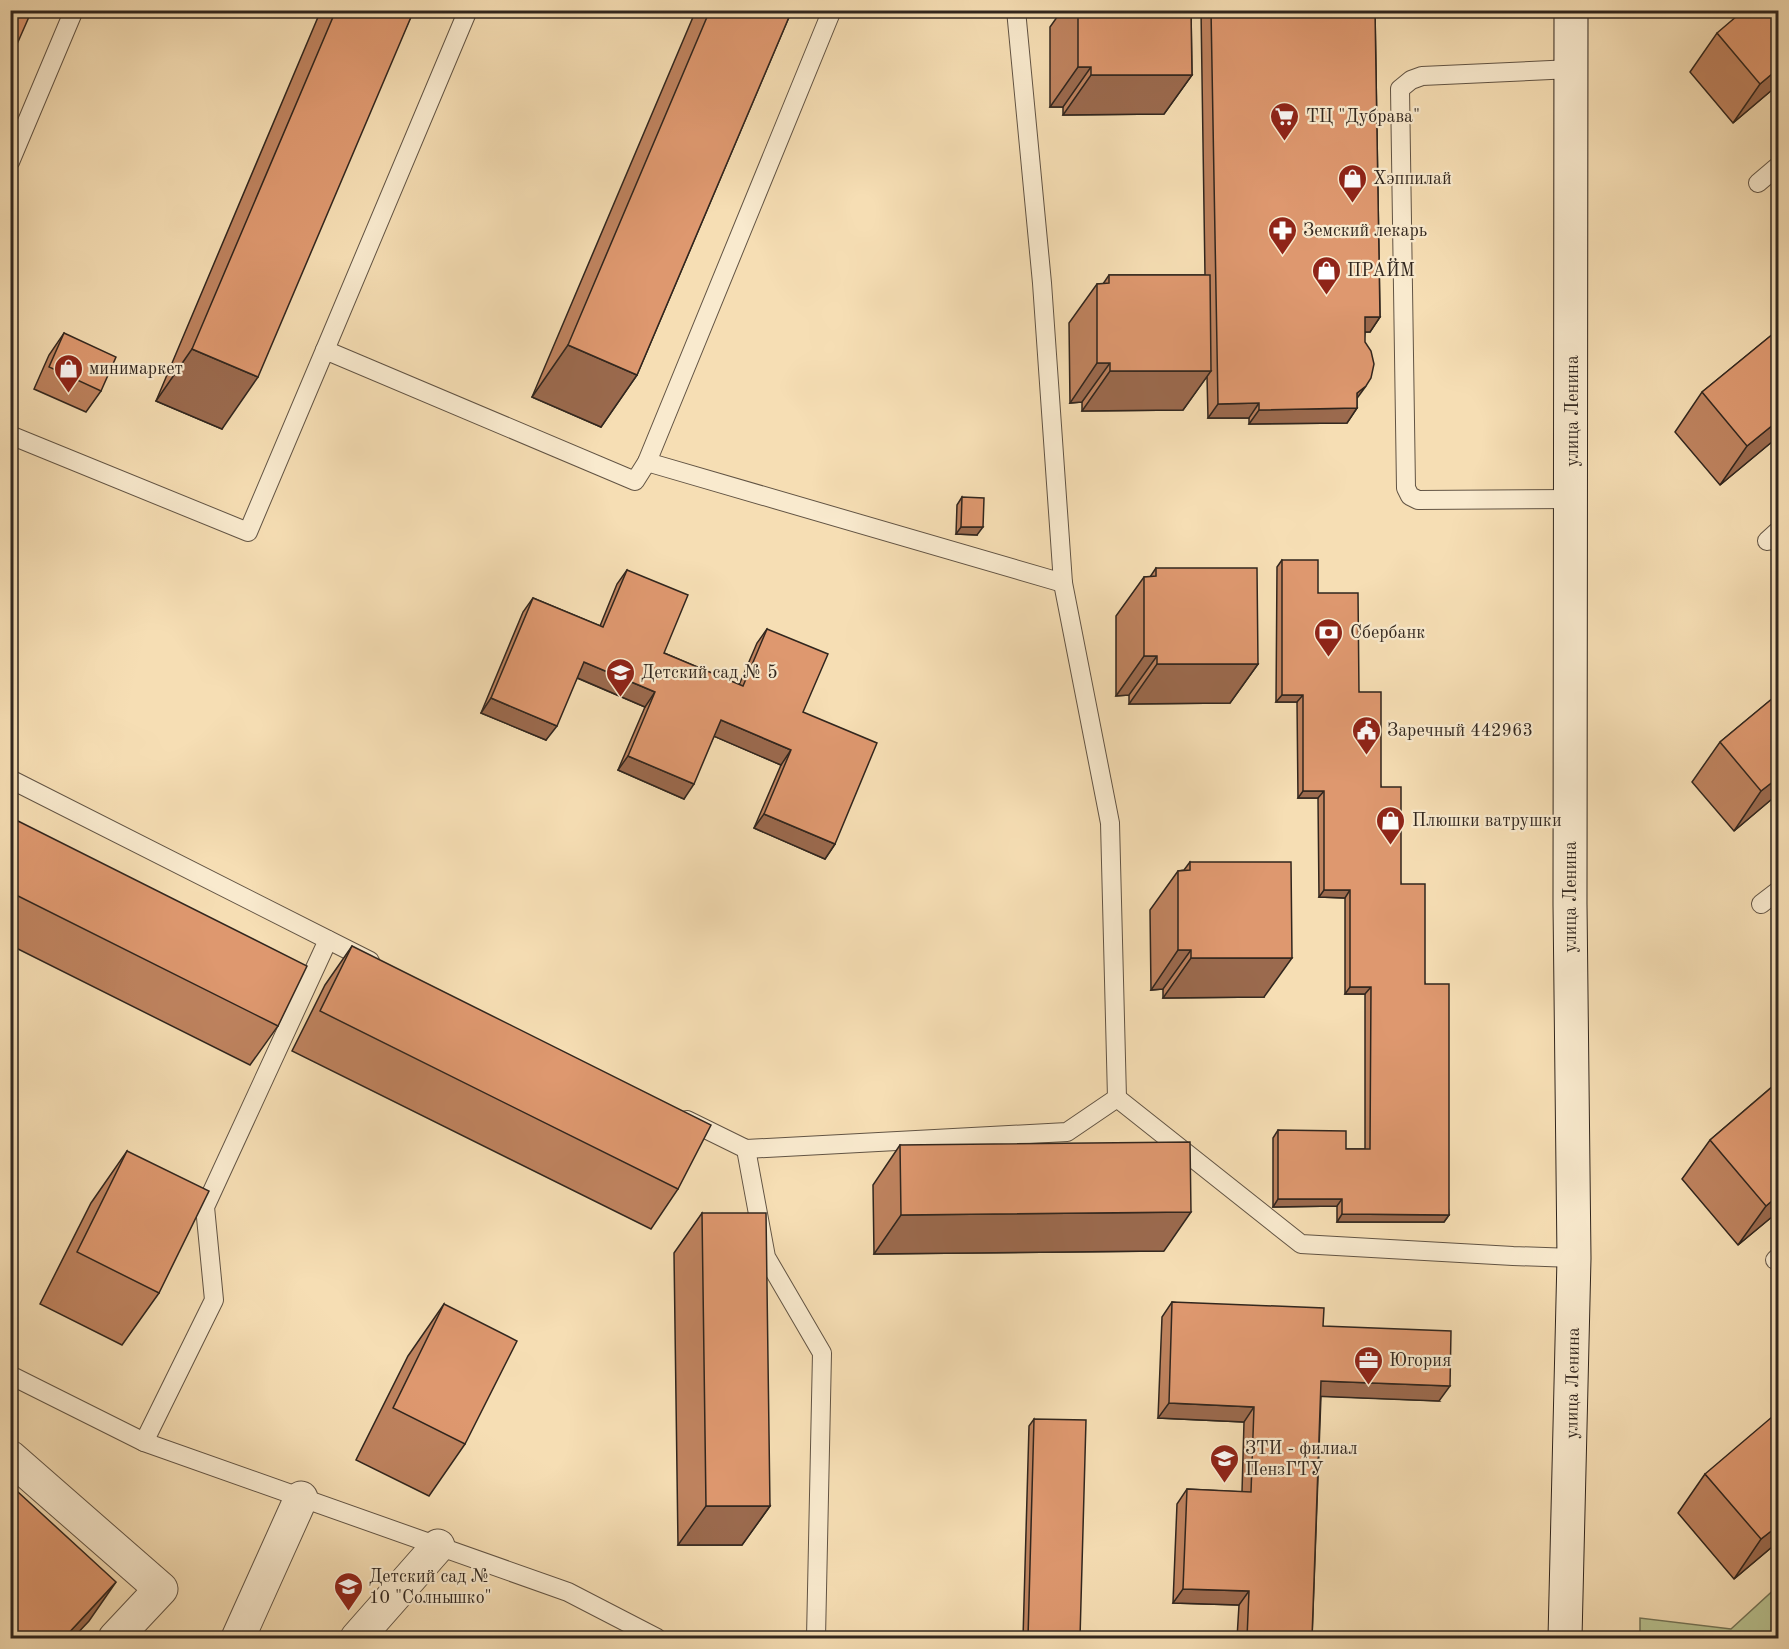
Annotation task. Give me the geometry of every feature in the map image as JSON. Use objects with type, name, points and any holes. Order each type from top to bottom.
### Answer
[{"type":"main road","name":"улица Ленина","points":[[1565,1638],[1574,1258],[1570,904],[1571,10]]},
{"type":"main road","points":[[10,1457],[161,1588],[115,1638]]},
{"type":"main road","points":[[238,1638],[302,1498]]},
{"type":"main road","points":[[357,1638],[438,1546]]},
{"type":"lane","points":[[10,162],[74,10]]},
{"type":"lane","points":[[10,435],[248,532],[468,10]]},
{"type":"lane","points":[[325,350],[635,481],[647,462],[832,10]]},
{"type":"lane","points":[[1016,10],[1042,284],[1064,583],[1110,823],[1117,1098]]},
{"type":"lane","points":[[1572,69],[1422,76],[1400,89],[1406,488],[1410,496],[1418,500],[1572,500]]},
{"type":"lane","points":[[1758,183],[1779,166]]},
{"type":"lane","points":[[647,462],[1064,583]]},
{"type":"lane","points":[[10,779],[390,971]]},
{"type":"lane","points":[[1761,904],[1779,891]]},
{"type":"lane","points":[[144,1442],[213,1300],[205,1207],[328,940]]},
{"type":"lane","points":[[1117,1098],[1301,1244],[1574,1258]]},
{"type":"lane","points":[[673,1113],[746,1149],[1067,1132],[1117,1098]]},
{"type":"lane","points":[[746,1149],[766,1257],[822,1353],[816,1638]]},
{"type":"lane","points":[[10,1375],[144,1442],[568,1592],[657,1638]]},
{"type":"green space","points":[[1778,1586],[1778,1638],[1640,1638],[1640,1618],[1731,1629]]},
{"type":"building","points":[[10,10],[32,10],[10,60]]},
{"type":"building","points":[[336,10],[414,10],[258,377],[192,349]]},
{"type":"building","points":[[710,10],[792,10],[637,375],[568,345]]},
{"type":"building","points":[[1078,10],[1191,10],[1192,75],[1091,75],[1091,67],[1078,67]]},
{"type":"building","points":[[1211,10],[1375,10],[1380,317],[1365,317],[1365,342],[1371,351],[1374,364],[1371,378],[1366,386],[1357,393],[1357,408],[1259,410],[1259,403],[1218,404]]},
{"type":"building","points":[[1744,10],[1779,10],[1779,68],[1760,84],[1717,33]]},
{"type":"building","points":[[1109,275],[1210,275],[1211,371],[1110,371],[1110,363],[1097,363],[1097,284],[1109,283]]},
{"type":"building","points":[[1779,329],[1779,420],[1747,446],[1702,392]]},
{"type":"building","points":[[64,333],[116,357],[101,391],[49,367]]},
{"type":"building","points":[[10,442],[15,442],[13,477],[10,477]]},
{"type":"building","points":[[962,497],[984,498],[983,527],[961,527]]},
{"type":"building","points":[[1282,560],[1318,560],[1318,593],[1358,593],[1359,692],[1381,692],[1381,787],[1401,787],[1401,884],[1425,884],[1425,984],[1449,984],[1449,1215],[1342,1214],[1342,1199],[1278,1199],[1278,1130],[1346,1131],[1346,1149],[1370,1149],[1371,987],[1350,987],[1350,890],[1324,890],[1324,791],[1303,791],[1303,695],[1282,695]]},
{"type":"building","points":[[1156,568],[1257,568],[1258,664],[1157,664],[1157,656],[1144,656],[1144,577],[1156,576]]},
{"type":"building","points":[[627,570],[688,595],[664,653],[743,686],[767,629],[828,654],[803,712],[877,743],[835,844],[764,814],[791,750],[721,720],[694,784],[628,756],[655,692],[584,662],[557,726],[491,698],[533,598],[603,627]]},
{"type":"building","points":[[1779,693],[1779,777],[1761,791],[1720,742]]},
{"type":"building","points":[[10,817],[307,966],[278,1026],[10,892]]},
{"type":"building","points":[[1190,862],[1291,862],[1292,958],[1191,958],[1191,950],[1178,950],[1178,871],[1190,870]]},
{"type":"building","points":[[352,946],[711,1125],[678,1189],[320,1011]]},
{"type":"building","points":[[1779,1081],[1779,1195],[1766,1206],[1710,1140]]},
{"type":"building","points":[[1190,1142],[1191,1212],[901,1215],[900,1145]]},
{"type":"building","points":[[127,1151],[209,1191],[159,1293],[77,1252]]},
{"type":"building","points":[[702,1213],[766,1213],[770,1506],[706,1506]]},
{"type":"building","points":[[1172,1302],[1324,1308],[1323,1326],[1451,1331],[1450,1386],[1321,1381],[1312,1638],[1247,1638],[1249,1591],[1183,1589],[1187,1489],[1251,1492],[1254,1407],[1169,1403]]},
{"type":"building","points":[[444,1304],[517,1341],[465,1444],[393,1408]]},
{"type":"building","points":[[1779,1411],[1779,1525],[1761,1539],[1705,1474]]},
{"type":"building","points":[[1034,1419],[1086,1420],[1080,1638],[1028,1638]]},
{"type":"building","points":[[18,1492],[116,1582],[64,1638],[10,1638],[10,1500]]},
{"type":"place","name":"ТЦ \"Дубрава\"","points":[[1285,142]]},
{"type":"place","name":"Хэппилай","points":[[1352,204]]},
{"type":"place","name":"Земский лекарь","points":[[1282,256]]},
{"type":"place","name":"ПРАЙМ","points":[[1326,296]]},
{"type":"place","name":"минимаркет","points":[[68,394]]},
{"type":"place","name":"Сбербанк","points":[[1329,658]]},
{"type":"place","name":"Детский сад № 5","points":[[620,698]]},
{"type":"place","name":"Заречный 442963","points":[[1366,756]]},
{"type":"place","name":"Плюшки ватрушки","points":[[1391,846]]},
{"type":"place","name":"Югория","points":[[1368,1386]]},
{"type":"place","name":"ЗТИ - филиал ПензГТУ","points":[[1224,1484]]},
{"type":"place","name":"Детский сад № 10 \"Солнышко\"","points":[[348,1612]]}]
